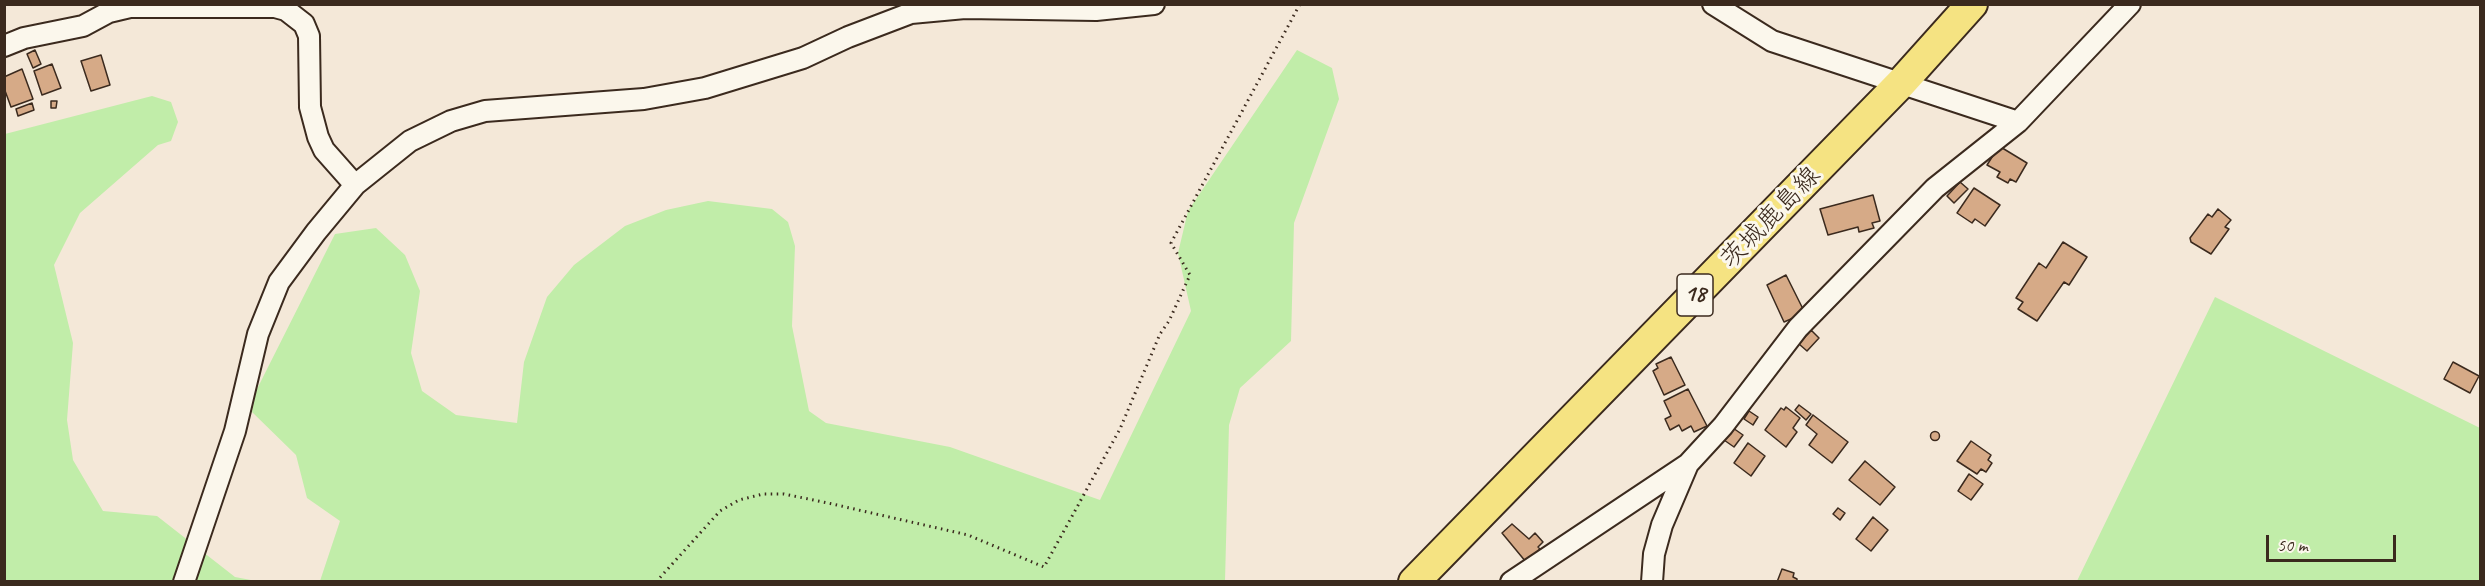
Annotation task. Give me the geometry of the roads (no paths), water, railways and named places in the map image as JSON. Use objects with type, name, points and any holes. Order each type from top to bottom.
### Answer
[{"type":"main road","name":"茨城鹿島線","points":[[1414,582],[1902,82],[1972,4]]},
{"type":"street","points":[[184,582],[235,431],[258,334],[279,282],[316,232],[356,185],[410,141],[451,121],[485,111],[644,99],[705,88],[803,58],[848,37],[911,13],[965,8],[1096,10],[1154,4]]},
{"type":"street","points":[[1713,4],[1772,41],[2018,122]]},
{"type":"street","points":[[1511,582],[1688,464],[1723,426],[1798,328],[1935,188],[2018,122],[2130,4]]},
{"type":"street","points":[[4,46],[24,38],[83,26],[109,12],[130,7],[274,7],[286,10],[304,24],[309,36],[310,107],[318,137],[324,150],[356,185]]},
{"type":"street","points":[[1652,582],[1654,554],[1662,525],[1688,464]]}]
